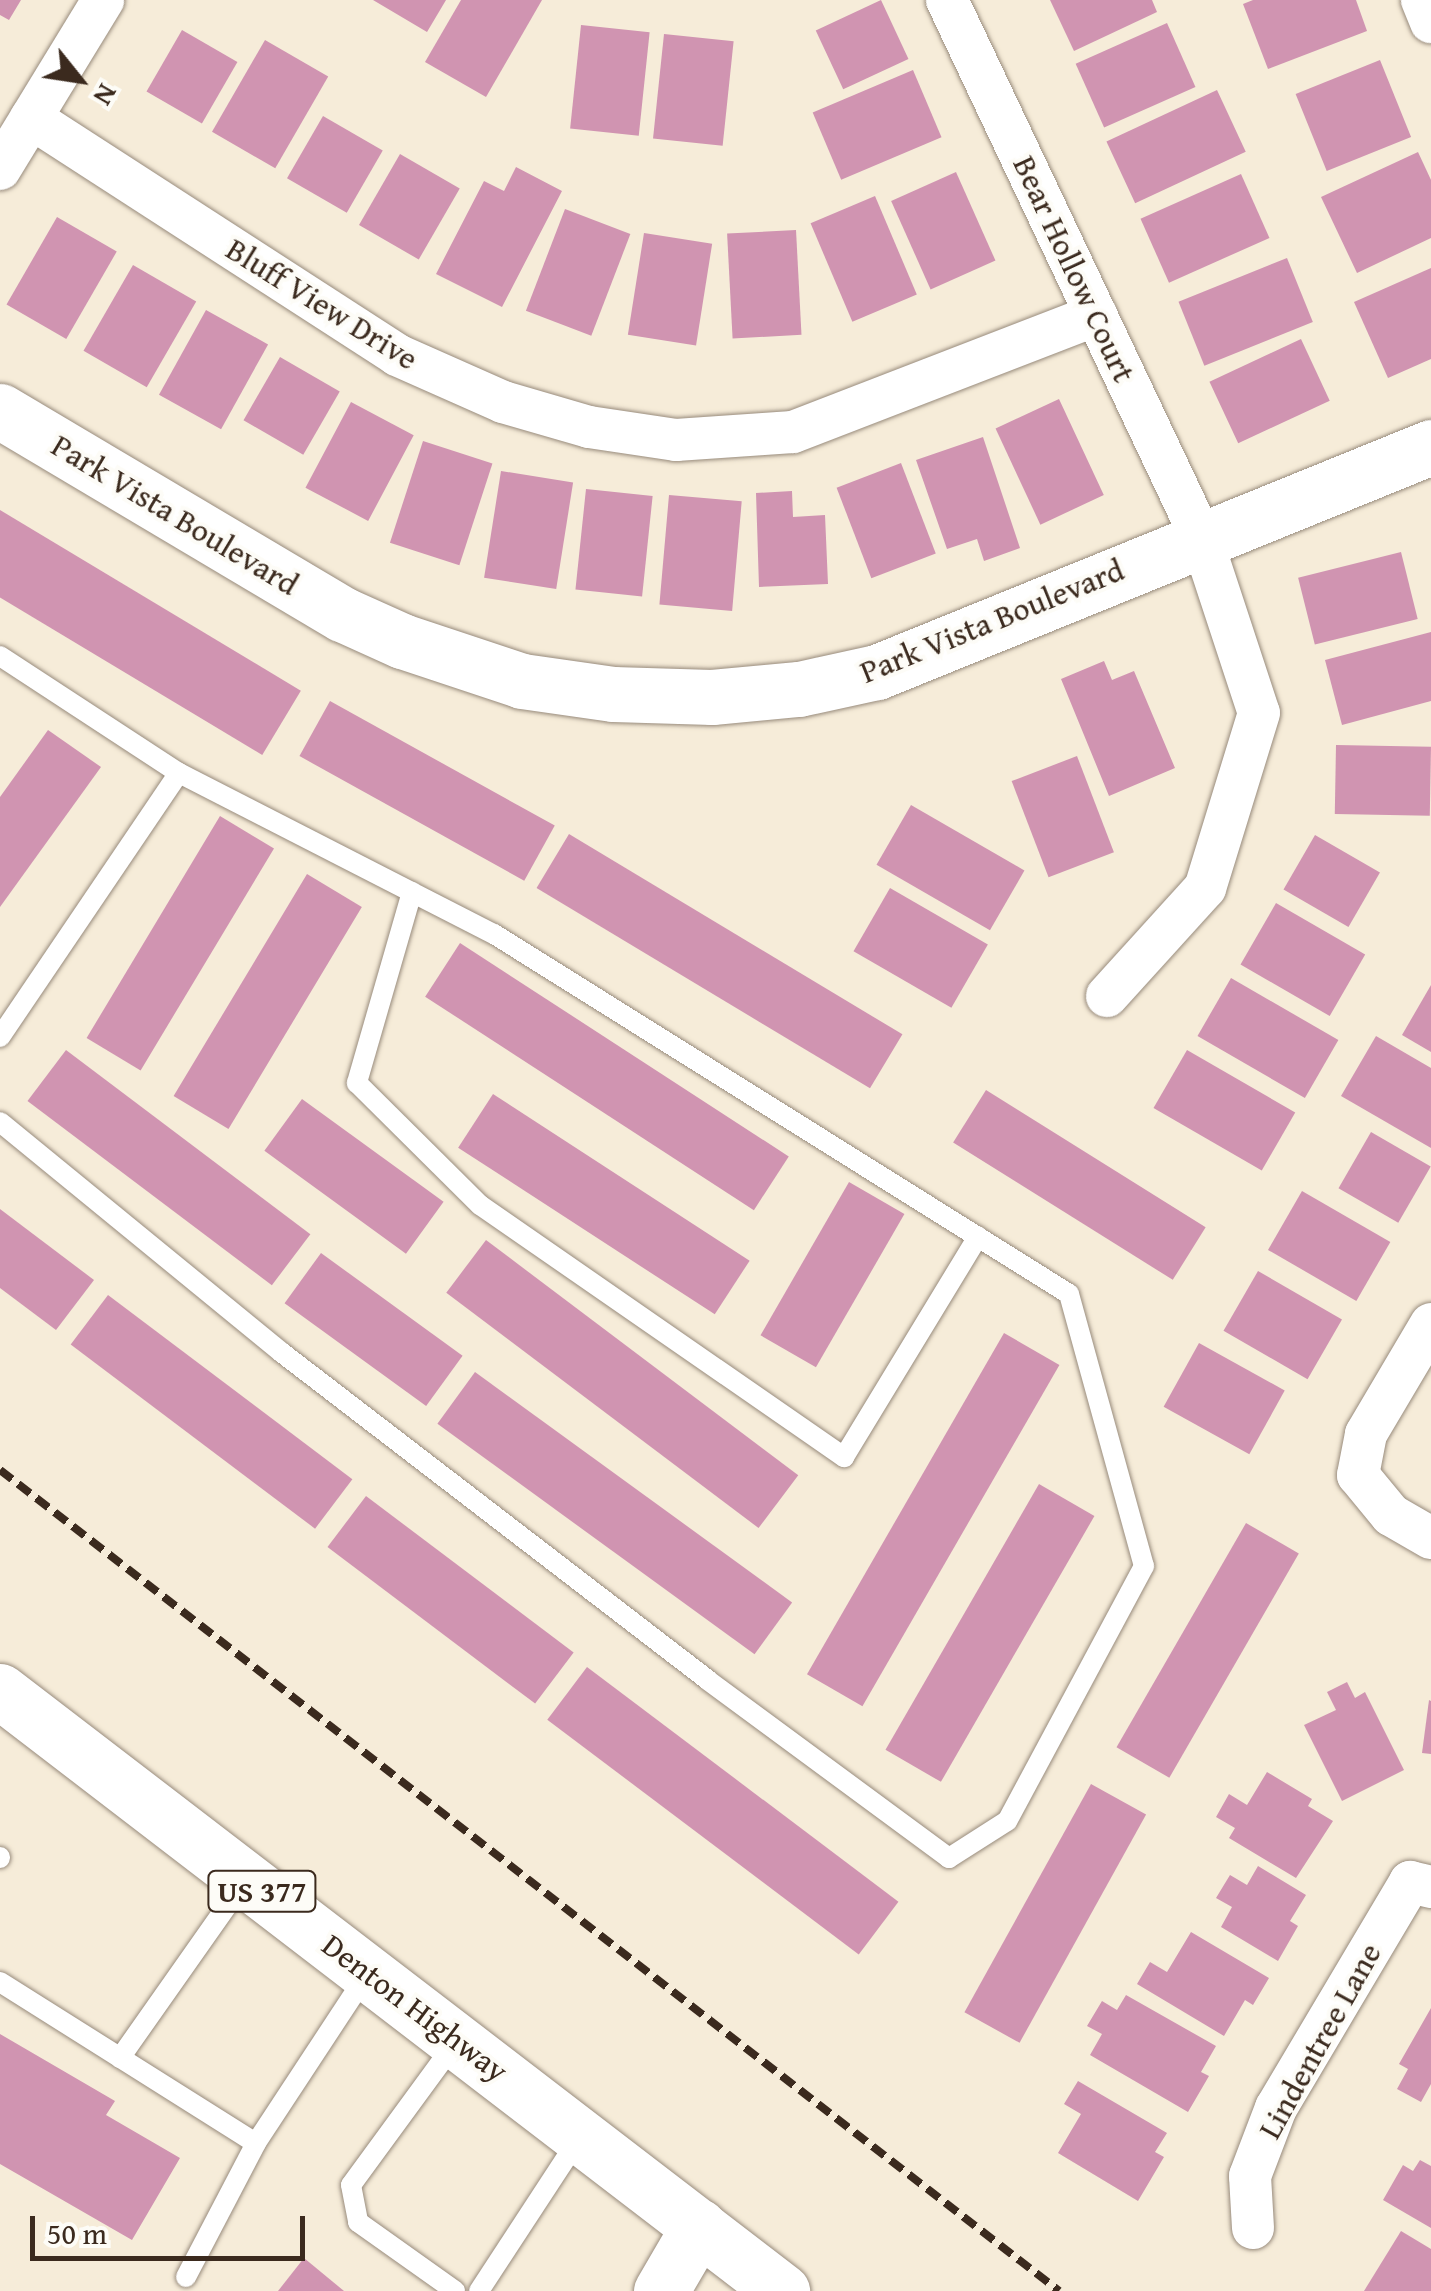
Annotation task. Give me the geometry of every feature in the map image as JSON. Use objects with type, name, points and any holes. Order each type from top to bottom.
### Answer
[{"type":"street","points":[[0,168],[103,0]]},
{"type":"street","name":"Bear Hollow Court","points":[[947,0],[1201,537],[1258,713],[1205,888],[1107,996]]},
{"type":"street","points":[[1422,0],[1431,22]]},
{"type":"street","name":"Bluff View Drive","points":[[31,118],[397,355],[504,402],[590,427],[676,440],[793,432],[1096,315]]},
{"type":"street","name":"Park Vista Boulevard","points":[[0,411],[342,614],[402,641],[522,682],[613,694],[712,697],[799,689],[877,672],[1201,537],[1431,447]]},
{"type":"street","points":[[1431,1324],[1366,1434],[1358,1476],[1391,1515],[1431,1538]]},
{"type":"street","name":"Denton Highway","points":[[0,1690],[782,2291]]},
{"type":"street","name":"Lindentree Lane","points":[[1253,2228],[1250,2176],[1276,2108],[1410,1882],[1431,1887]]},
{"type":"street","points":[[661,2291],[699,2226]]},
{"type":"lane","points":[[0,656],[178,773],[494,934],[1069,1294],[1144,1566],[1007,1821],[949,1858],[281,1352],[0,1122]]},
{"type":"lane","points":[[0,1037],[178,773]]},
{"type":"lane","points":[[412,892],[357,1083],[480,1205],[844,1457],[978,1237]]},
{"type":"lane","points":[[120,2058],[246,1878]]},
{"type":"lane","points":[[186,2277],[256,2143],[368,1972]]},
{"type":"lane","points":[[0,1982],[256,2143]]},
{"type":"lane","points":[[455,2291],[358,2222],[351,2185],[457,2040]]},
{"type":"lane","points":[[478,2291],[581,2136]]},
{"type":"building","points":[[0,0],[21,0],[9,20],[0,15]]},
{"type":"building","points":[[373,0],[446,0],[427,32]]},
{"type":"building","points":[[461,0],[542,0],[486,97],[425,62]]},
{"type":"building","points":[[881,0],[908,59],[843,89],[816,30]]},
{"type":"building","points":[[1050,0],[1152,0],[1157,12],[1074,51]]},
{"type":"building","points":[[1253,0],[1356,0],[1367,31],[1268,69],[1243,4]]},
{"type":"building","points":[[1167,23],[1195,87],[1104,128],[1076,64]]},
{"type":"building","points":[[581,25],[650,32],[639,136],[570,128]]},
{"type":"building","points":[[182,30],[237,62],[202,123],[146,91]]},
{"type":"building","points":[[664,34],[734,41],[723,146],[653,138]]},
{"type":"building","points":[[265,40],[328,76],[275,168],[212,132]]},
{"type":"building","points":[[1380,60],[1411,137],[1327,171],[1296,94]]},
{"type":"building","points":[[913,70],[942,137],[841,180],[813,113]]},
{"type":"building","points":[[1217,90],[1246,152],[1135,203],[1106,142]]},
{"type":"building","points":[[323,116],[383,150],[347,213],[287,178]]},
{"type":"building","points":[[1418,152],[1431,180],[1431,238],[1357,273],[1321,197]]},
{"type":"building","points":[[400,154],[460,188],[419,260],[359,225]]},
{"type":"building","points":[[516,167],[562,191],[502,307],[436,274],[484,181],[504,191]]},
{"type":"building","points":[[956,172],[995,261],[931,289],[891,201]]},
{"type":"building","points":[[1241,174],[1269,238],[1169,283],[1141,219]]},
{"type":"building","points":[[875,196],[917,294],[852,322],[811,223]]},
{"type":"building","points":[[565,209],[630,234],[591,336],[526,311]]},
{"type":"building","points":[[57,217],[117,252],[66,339],[7,304]]},
{"type":"building","points":[[796,230],[801,335],[733,338],[727,234]]},
{"type":"building","points":[[644,233],[712,244],[696,346],[628,335]]},
{"type":"building","points":[[1287,258],[1313,322],[1204,366],[1179,302]]},
{"type":"building","points":[[133,265],[196,302],[147,387],[84,351]]},
{"type":"building","points":[[1431,268],[1431,359],[1388,378],[1354,302]]},
{"type":"building","points":[[206,310],[268,344],[221,429],[159,395]]},
{"type":"building","points":[[1301,339],[1330,401],[1238,443],[1209,382]]},
{"type":"building","points":[[280,357],[340,392],[303,455],[244,420]]},
{"type":"building","points":[[1059,399],[1104,495],[1040,525],[996,429]]},
{"type":"building","points":[[351,402],[414,435],[368,521],[305,488]]},
{"type":"building","points":[[983,437],[1020,548],[984,561],[977,539],[947,549],[916,460]]},
{"type":"building","points":[[423,441],[492,464],[459,565],[390,543]]},
{"type":"building","points":[[901,463],[936,554],[871,578],[837,488]]},
{"type":"building","points":[[501,471],[573,482],[556,589],[484,578]]},
{"type":"building","points":[[586,489],[653,496],[642,596],[575,589]]},
{"type":"building","points":[[792,491],[793,517],[825,515],[828,584],[759,587],[756,493]]},
{"type":"building","points":[[669,495],[742,501],[732,611],[659,605]]},
{"type":"building","points":[[0,510],[301,691],[262,755],[0,597]]},
{"type":"building","points":[[1401,552],[1418,619],[1315,645],[1298,578]]},
{"type":"building","points":[[1431,632],[1431,701],[1342,725],[1325,660]]},
{"type":"building","points":[[1104,661],[1112,680],[1134,671],[1175,768],[1109,796],[1061,679]]},
{"type":"building","points":[[330,701],[555,826],[524,881],[299,756]]},
{"type":"building","points":[[48,730],[101,767],[0,907],[0,797]]},
{"type":"building","points":[[1336,745],[1431,747],[1430,816],[1335,814]]},
{"type":"building","points":[[1077,756],[1114,852],[1049,877],[1012,781]]},
{"type":"building","points":[[911,805],[1024,870],[990,930],[876,865]]},
{"type":"building","points":[[220,816],[274,848],[141,1070],[87,1038]]},
{"type":"building","points":[[569,834],[902,1034],[870,1088],[537,888]]},
{"type":"building","points":[[1315,835],[1380,873],[1348,927],[1284,890]]},
{"type":"building","points":[[307,874],[362,907],[228,1129],[174,1096]]},
{"type":"building","points":[[890,888],[988,944],[951,1008],[854,951]]},
{"type":"building","points":[[1276,903],[1365,955],[1330,1016],[1240,964]]},
{"type":"building","points":[[460,943],[789,1156],[754,1210],[425,997]]},
{"type":"building","points":[[1231,978],[1338,1040],[1305,1098],[1198,1036]]},
{"type":"building","points":[[1431,985],[1431,1052],[1402,1035]]},
{"type":"building","points":[[1376,1036],[1431,1068],[1431,1148],[1341,1096]]},
{"type":"building","points":[[66,1050],[310,1234],[272,1285],[27,1101]]},
{"type":"building","points":[[1187,1050],[1295,1112],[1262,1171],[1154,1108]]},
{"type":"building","points":[[986,1090],[1206,1227],[1173,1280],[953,1143]]},
{"type":"building","points":[[493,1094],[750,1261],[715,1314],[458,1148]]},
{"type":"building","points":[[302,1099],[444,1202],[406,1254],[264,1151]]},
{"type":"building","points":[[1371,1132],[1431,1166],[1398,1223],[1338,1188]]},
{"type":"building","points":[[849,1182],[904,1214],[816,1367],[760,1335]]},
{"type":"building","points":[[1302,1191],[1390,1242],[1356,1301],[1268,1250]]},
{"type":"building","points":[[0,1209],[94,1280],[56,1330],[0,1288]]},
{"type":"building","points":[[486,1240],[798,1475],[759,1528],[446,1293]]},
{"type":"building","points":[[321,1253],[463,1356],[426,1406],[285,1303]]},
{"type":"building","points":[[1258,1271],[1342,1320],[1308,1379],[1224,1331]]},
{"type":"building","points":[[108,1295],[352,1479],[315,1529],[71,1345]]},
{"type":"building","points":[[1004,1333],[1059,1365],[862,1706],[807,1674]]},
{"type":"building","points":[[1199,1343],[1285,1391],[1249,1454],[1164,1407]]},
{"type":"building","points":[[475,1372],[792,1602],[755,1654],[437,1424]]},
{"type":"building","points":[[1039,1484],[1094,1516],[941,1782],[886,1750]]},
{"type":"building","points":[[366,1496],[574,1652],[535,1704],[327,1547]]},
{"type":"building","points":[[1246,1523],[1299,1554],[1169,1778],[1116,1747]]},
{"type":"building","points":[[587,1667],[898,1902],[859,1954],[547,1720]]},
{"type":"building","points":[[1347,1682],[1355,1698],[1365,1692],[1404,1770],[1342,1801],[1304,1725],[1336,1710],[1327,1692]]},
{"type":"building","points":[[1431,1701],[1431,1754],[1422,1753]]},
{"type":"building","points":[[1267,1772],[1312,1799],[1308,1806],[1333,1821],[1296,1878],[1229,1838],[1235,1828],[1216,1817],[1229,1794],[1247,1805]]},
{"type":"building","points":[[1091,1784],[1146,1815],[1020,2043],[964,2012]]},
{"type":"building","points":[[1258,1866],[1306,1895],[1290,1921],[1298,1926],[1278,1961],[1221,1927],[1232,1907],[1216,1898],[1230,1875],[1247,1885]]},
{"type":"building","points":[[1191,1932],[1269,1978],[1253,2005],[1245,2000],[1224,2036],[1137,1984],[1150,1962],[1167,1972]]},
{"type":"building","points":[[1126,1995],[1216,2046],[1201,2072],[1209,2076],[1188,2112],[1090,2055],[1102,2034],[1087,2026],[1102,2001],[1117,2010]]},
{"type":"building","points":[[1431,2008],[1431,2084],[1421,2102],[1397,2089],[1408,2069],[1399,2064]]},
{"type":"building","points":[[0,2034],[115,2101],[106,2115],[180,2158],[132,2240],[0,2164]]},
{"type":"building","points":[[1078,2081],[1167,2133],[1155,2152],[1164,2157],[1138,2201],[1058,2153],[1081,2114],[1064,2104]]},
{"type":"building","points":[[1420,2160],[1431,2166],[1431,2228],[1383,2200],[1403,2165],[1413,2171]]},
{"type":"building","points":[[1401,2231],[1431,2249],[1431,2291],[1364,2291]]},
{"type":"building","points":[[304,2258],[344,2291],[278,2291]]},
{"type":"railway","points":[[0,1470],[1059,2291]]}]
